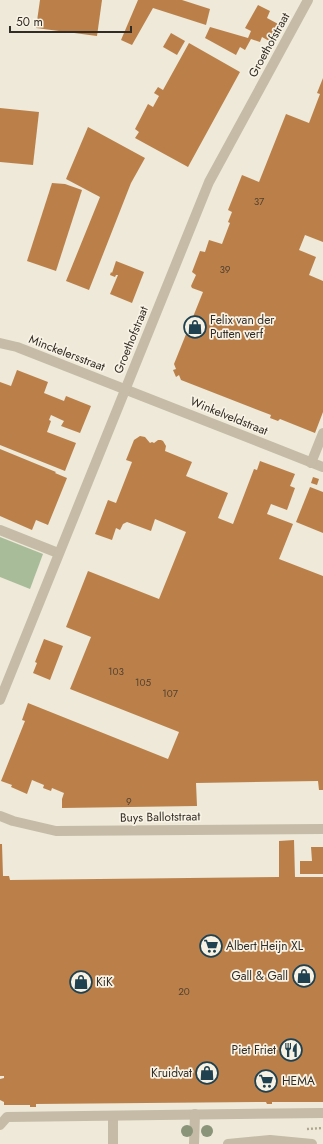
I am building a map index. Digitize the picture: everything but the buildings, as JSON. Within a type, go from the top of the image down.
[{"type":"street","name":"Groethofstraat","points":[[0,700],[58,553],[209,182],[308,0]]},
{"type":"street","name":"Minckelersstraat","points":[[0,343],[16,347],[125,389]]},
{"type":"street","name":"Winkelveldstraat","points":[[125,389],[323,467]]},
{"type":"street","points":[[311,462],[323,433]]},
{"type":"street","points":[[0,530],[58,553]]},
{"type":"street","name":"Buys Ballotstraat","points":[[0,816],[13,821],[56,831],[323,828]]},
{"type":"street","points":[[0,1125],[7,1117],[323,1113]]},
{"type":"street","points":[[194,1144],[195,1114]]},
{"type":"street","points":[[113,1116],[113,1144]]},
{"type":"street","points":[[228,1144],[270,1140],[312,1144]]},
{"type":"path","points":[[307,1129],[323,1128]]},
{"type":"green space","points":[[0,537],[43,554],[30,589],[0,577]]},
{"type":"place","name":"Felix van der Putten verf","points":[[195,327]]},
{"type":"place","name":"Albert Heijn XL","points":[[211,946]]},
{"type":"place","name":"Gall & Gall","points":[[304,976]]},
{"type":"place","name":"KiK","points":[[81,982]]},
{"type":"place","name":"Piet Friet","points":[[291,1050]]},
{"type":"place","name":"Kruidvat","points":[[207,1073]]},
{"type":"place","name":"HEMA","points":[[266,1081]]}]
